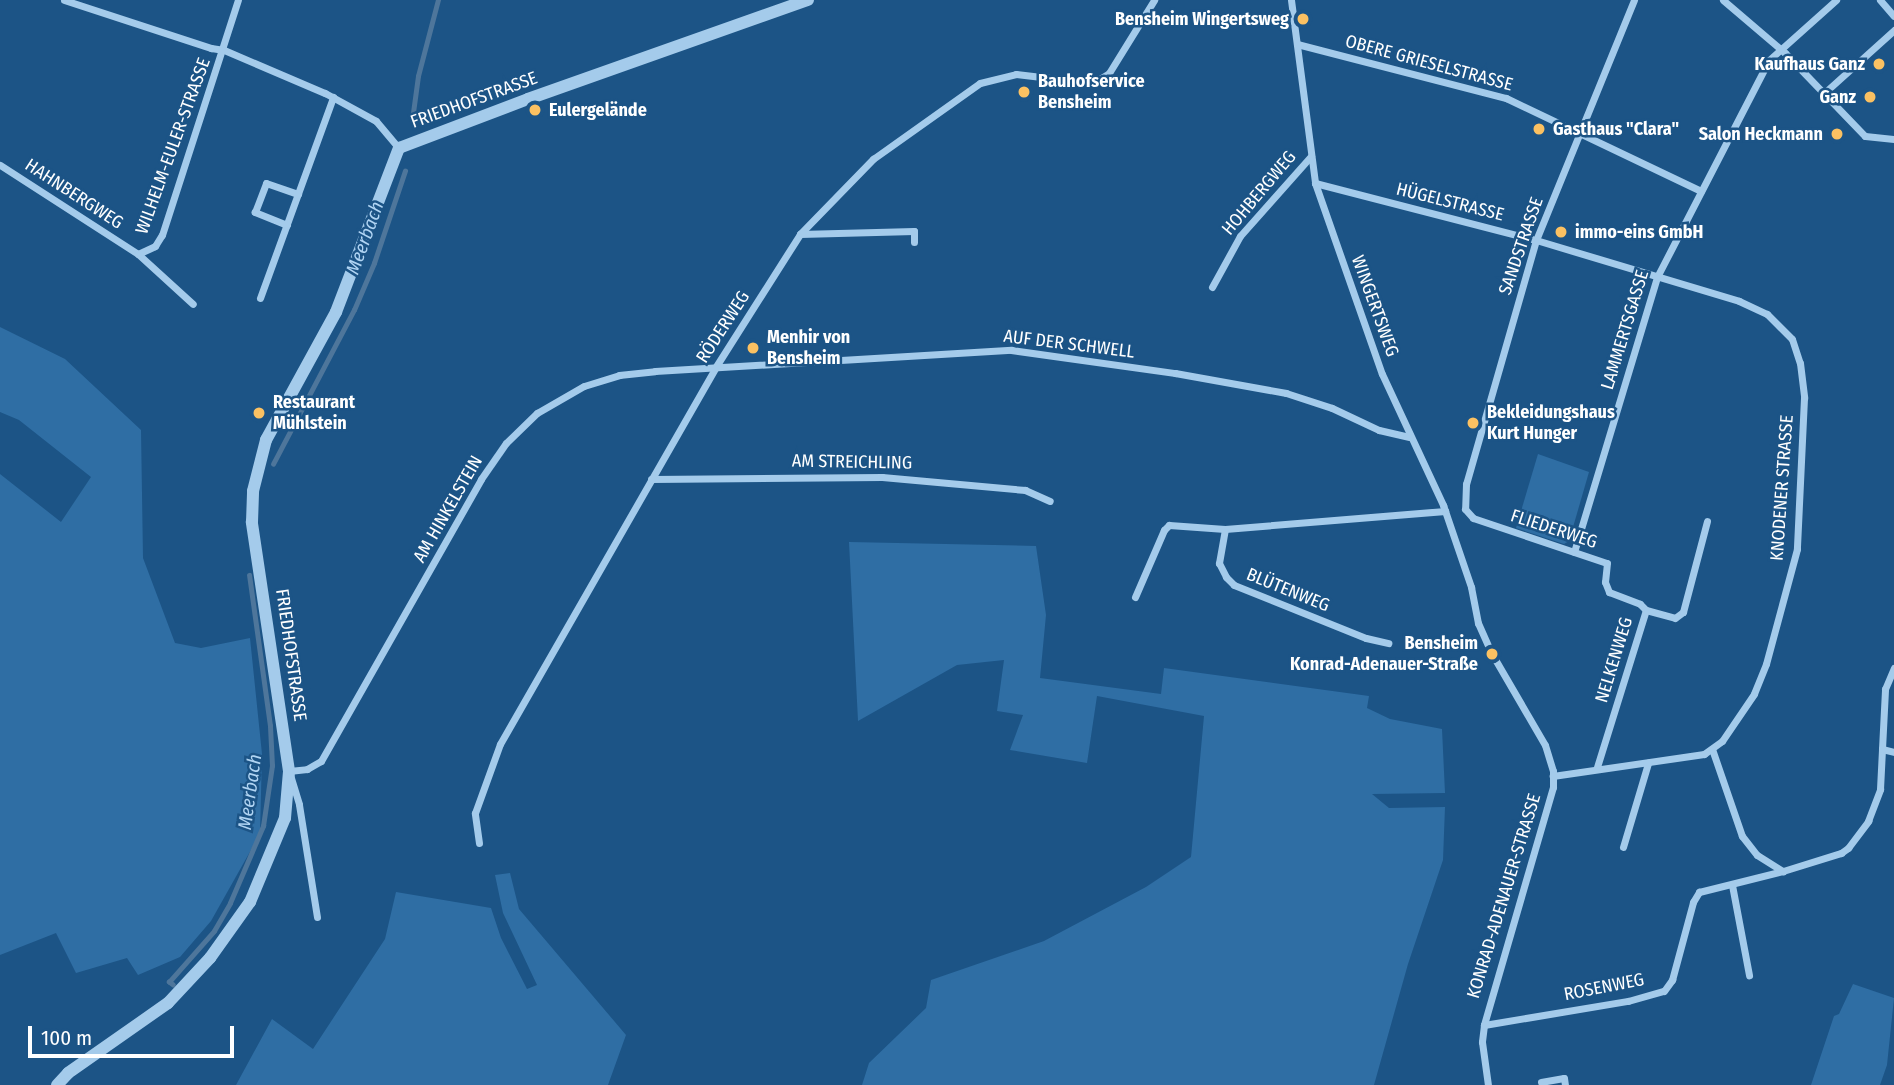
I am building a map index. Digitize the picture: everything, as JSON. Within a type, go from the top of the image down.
[{"type":"street","points":[[64,0],[224,50],[333,97],[376,121],[399,148]]},
{"type":"street","name":"WILHELM-EULER-STRASSE","points":[[138,254],[155,246],[162,235],[238,0]]},
{"type":"street","name":"FRIEDHOFSTRASSE","points":[[317,917],[299,804],[289,771],[252,522],[253,491],[266,440],[336,312],[399,148],[528,99],[808,0]]},
{"type":"street","name":"RÖDERWEG","points":[[479,843],[475,813],[500,744],[715,368],[800,234],[882,152],[980,83],[1016,74],[1084,82],[1098,80],[1110,73],[1154,0]]},
{"type":"street","name":"WINGERTSWEG","points":[[1291,0],[1315,183],[1382,374],[1445,511],[1471,587],[1474,609]]},
{"type":"street","name":"SANDSTRASSE","points":[[1465,509],[1464,496],[1472,461],[1536,240],[1634,0]]},
{"type":"street","points":[[1723,0],[1780,48],[1865,136],[1894,139]]},
{"type":"street","name":"LAMMERTSGASSE","points":[[1574,552],[1657,276],[1769,60],[1836,0]]},
{"type":"street","points":[[1880,0],[1894,16]]},
{"type":"street","points":[[1823,94],[1894,30]]},
{"type":"street","name":"OBERE GRIESELSTRASSE","points":[[1297,44],[1506,98],[1701,191]]},
{"type":"street","points":[[260,298],[333,97]]},
{"type":"street","name":"HOHBERGWEG","points":[[1212,287],[1240,236],[1311,156]]},
{"type":"street","name":"HAHNBERGWEG","points":[[0,165],[138,254],[193,304]]},
{"type":"street","points":[[287,225],[255,212],[266,183],[298,194]]},
{"type":"street","name":"HÜGELSTRASSE","points":[[1315,183],[1536,240],[1657,276]]},
{"type":"street","points":[[800,234],[914,231],[914,242]]},
{"type":"street","name":"KNODENER STRASSE","points":[[1657,276],[1739,301],[1767,314],[1792,339],[1804,382],[1794,564],[1760,681],[1731,730],[1712,749]]},
{"type":"street","name":"AUF DER SCHWELL","points":[[715,368],[1011,350],[1175,373],[1286,393],[1332,408],[1379,430],[1409,437]]},
{"type":"street","name":"AM HINKELSTEIN","points":[[289,771],[307,769],[321,761],[481,479],[521,427],[554,402],[603,379],[655,371],[715,368]]},
{"type":"street","name":"AM STREICHLING","points":[[651,479],[882,477],[1025,490],[1050,501]]},
{"type":"street","name":"FLIEDERWEG","points":[[1465,509],[1473,518],[1607,563],[1605,582],[1609,592],[1640,604],[1646,610]]},
{"type":"street","points":[[1135,597],[1164,530],[1169,525],[1225,529],[1445,511]]},
{"type":"street","name":"NELKENWEG","points":[[1597,767],[1646,610],[1675,618],[1683,612],[1707,521]]},
{"type":"street","name":"BLÜTENWEG","points":[[1225,529],[1219,563],[1226,577],[1234,584],[1366,638],[1388,643]]},
{"type":"street","name":"KONRAD-ADENAUER-STRASSE","points":[[1474,609],[1492,654],[1545,746],[1553,776],[1553,787],[1484,1025],[1482,1042],[1488,1085]]},
{"type":"street","name":"ROSENWEG","points":[[1484,1025],[1628,1001],[1664,991],[1672,980],[1693,902],[1699,892],[1841,853],[1857,839],[1868,821],[1880,789],[1885,689],[1894,668]]},
{"type":"street","points":[[1553,776],[1597,767],[1694,757],[1712,749],[1742,836],[1757,855],[1783,871]]},
{"type":"street","points":[[1882,749],[1894,752]]},
{"type":"street","points":[[1623,847],[1648,763]]},
{"type":"street","points":[[57,1085],[68,1073],[168,1003],[210,958],[250,902],[285,818],[289,771]]},
{"type":"street","points":[[1732,885],[1749,975]]},
{"type":"street","points":[[1541,1082],[1564,1079],[1565,1085]]},
{"type":"shaded area","points":[[0,327],[65,359],[141,430],[143,558],[175,643],[201,648],[250,638],[262,754],[260,834],[211,921],[180,957],[138,975],[127,958],[76,973],[56,933],[0,955],[0,474],[61,522],[91,477],[19,420],[0,412]]},
{"type":"shaded area","points":[[1538,454],[1589,472],[1569,541],[1564,544],[1516,528]]},
{"type":"shaded area","points":[[849,542],[1036,546],[1046,615],[1040,678],[1161,694],[1164,668],[1369,696],[1367,708],[1390,719],[1442,729],[1445,793],[1372,794],[1389,808],[1445,807],[1443,860],[1408,964],[1374,1085],[862,1085],[869,1063],[926,1008],[931,980],[1044,941],[1146,887],[1191,857],[1204,716],[1097,696],[1087,763],[1010,750],[1023,715],[997,711],[1004,660],[957,665],[858,721]]},
{"type":"shaded area","points":[[510,873],[519,909],[626,1035],[608,1085],[236,1085],[272,1019],[313,1049],[385,939],[396,892],[491,908],[501,938],[527,989],[537,985],[503,913],[495,875]]},
{"type":"shaded area","points":[[1853,984],[1894,998],[1887,1065],[1880,1085],[1811,1085],[1834,1016],[1839,1014]]},
{"type":"waterway","name":"Meerbach","points":[[412,120],[418,76],[438,0]]},
{"type":"waterway","name":"Meerbach","points":[[273,464],[354,310],[374,263],[405,171]]},
{"type":"waterway","name":"Meerbach","points":[[173,985],[169,982],[214,931],[230,903],[263,826],[272,766],[270,726],[249,575]]},
{"type":"place","name":"Bensheim Wingertsweg","points":[[1303,19]]},
{"type":"place","name":"Kaufhaus Ganz","points":[[1879,64]]},
{"type":"place","name":"Bauhofservice Bensheim","points":[[1024,92]]},
{"type":"place","name":"Ganz","points":[[1870,97]]},
{"type":"place","name":"Eulergelände","points":[[535,110]]},
{"type":"place","name":"Gasthaus \"Clara\"","points":[[1539,129]]},
{"type":"place","name":"Salon Heckmann","points":[[1837,134]]},
{"type":"place","name":"immo-eins GmbH","points":[[1561,232]]},
{"type":"place","name":"Menhir von Bensheim","points":[[753,348]]},
{"type":"place","name":"Restaurant Mühlstein","points":[[259,413]]},
{"type":"place","name":"Bekleidungshaus Kurt Hunger","points":[[1473,423]]},
{"type":"place","name":"Bensheim Konrad-Adenauer-Straße","points":[[1492,654]]}]
